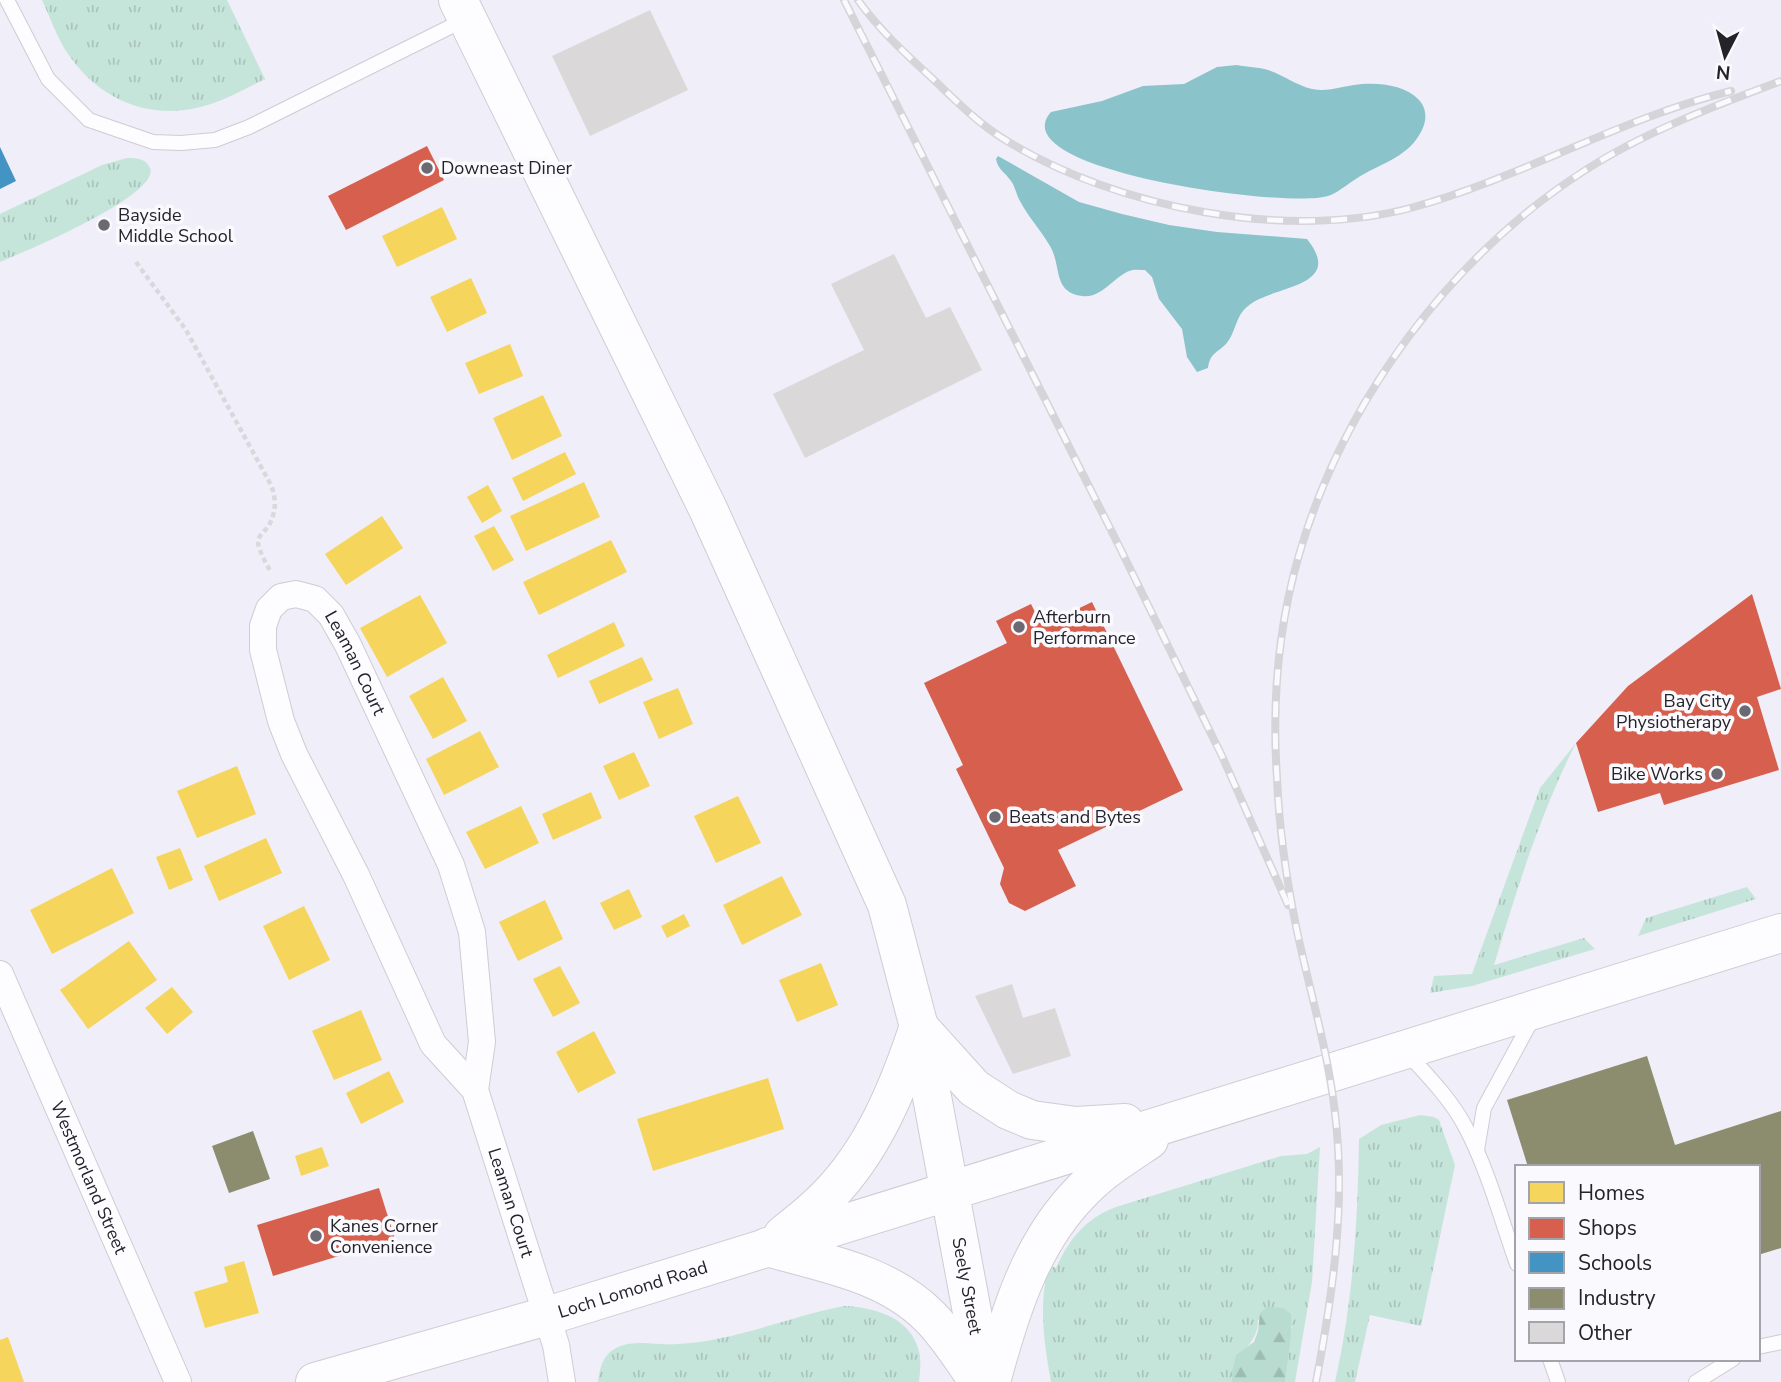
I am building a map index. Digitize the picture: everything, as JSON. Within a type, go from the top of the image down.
[{"type":"main road","name":"Seely Street","points":[[462,9],[708,509],[887,905],[919,1027],[985,1382]]},
{"type":"main road","points":[[767,1247],[829,1196],[850,1170],[886,1111],[901,1080],[919,1027],[974,1088],[1008,1110],[1032,1120],[1076,1126],[1176,1121],[1781,933]]},
{"type":"main road","points":[[991,1382],[1005,1331],[1021,1288],[1036,1255],[1057,1220],[1081,1192],[1116,1163],[1176,1121]]},
{"type":"main road","name":"Loch Lomond Road","points":[[315,1382],[547,1316],[1176,1121]]},
{"type":"main road","points":[[767,1247],[871,1277],[900,1292],[930,1316],[979,1382]]},
{"type":"street","name":"Leaman Court","points":[[475,1090],[482,1042],[472,932],[451,865],[348,645],[331,615],[315,599],[296,594],[281,597],[269,609],[263,626],[263,650],[281,721],[294,754],[356,875],[433,1044],[475,1090],[556,1345],[562,1382]]},
{"type":"street","name":"Westmorland Street","points":[[0,974],[178,1382]]},
{"type":"lane","points":[[7,0],[48,79],[89,120],[153,142],[181,143],[215,140],[249,127],[462,9]]},
{"type":"lane","points":[[1477,1151],[1484,1108],[1538,1010]]},
{"type":"lane","points":[[1405,1051],[1441,1091],[1465,1126],[1477,1151],[1515,1258]]},
{"type":"lane","points":[[1760,1347],[1781,1342]]},
{"type":"lane","points":[[1551,1361],[1558,1382]]},
{"type":"lane","points":[[1696,1382],[1731,1361]]},
{"type":"path","points":[[136,262],[186,330],[271,485],[274,510],[258,543],[281,597]]},
{"type":"green space","points":[[42,0],[227,0],[265,79],[218,102],[190,109],[169,111],[130,104],[96,85],[81,71],[64,48]]},
{"type":"green space","points":[[127,158],[143,160],[150,168],[148,179],[134,193],[87,222],[0,262],[0,214],[102,165]]},
{"type":"green space","points":[[1576,743],[1540,824],[1494,965],[1584,938],[1595,949],[1472,986],[1430,993],[1434,976],[1472,974],[1540,788]]},
{"type":"green space","points":[[1747,887],[1756,899],[1638,936],[1646,918]]},
{"type":"green space","points":[[1420,1115],[1439,1120],[1455,1165],[1421,1326],[1370,1315],[1355,1382],[1335,1382],[1353,1261],[1359,1139],[1381,1125]]},
{"type":"green space","points":[[1320,1147],[1312,1282],[1295,1382],[1285,1382],[1285,1363],[1292,1326],[1258,1320],[1254,1337],[1235,1365],[1232,1382],[1051,1382],[1044,1338],[1043,1309],[1049,1265],[1056,1268],[1073,1239],[1087,1223],[1116,1207],[1281,1156],[1307,1154]]},
{"type":"green space","points":[[844,1306],[878,1312],[907,1328],[919,1352],[919,1382],[598,1382],[606,1357],[618,1347],[640,1343],[699,1342],[741,1334]]},
{"type":"green space","points":[[1267,1307],[1283,1308],[1291,1314],[1291,1339],[1285,1382],[1232,1382],[1236,1355],[1254,1342],[1260,1313]]},
{"type":"water","points":[[1237,65],[1268,70],[1318,90],[1371,84],[1397,87],[1421,102],[1425,115],[1424,125],[1414,143],[1399,155],[1328,196],[1302,199],[1260,197],[1155,181],[1105,167],[1067,151],[1046,133],[1051,112],[1102,101],[1143,86],[1184,84],[1217,67]]},
{"type":"water","points":[[998,156],[1079,202],[1122,214],[1217,232],[1307,239],[1317,255],[1318,267],[1312,276],[1302,283],[1259,299],[1248,306],[1240,315],[1229,340],[1212,356],[1208,368],[1197,372],[1187,357],[1182,329],[1159,299],[1152,277],[1145,270],[1129,271],[1101,291],[1089,296],[1073,294],[1066,289],[1059,277],[1050,246],[1023,207],[1012,183],[998,166]]},
{"type":"building: Homes","points":[[442,207],[457,239],[397,267],[382,236]]},
{"type":"building: Homes","points":[[471,278],[487,313],[447,332],[430,297]]},
{"type":"building: Homes","points":[[510,344],[523,376],[479,394],[465,363]]},
{"type":"building: Homes","points":[[543,395],[562,436],[512,460],[493,418]]},
{"type":"building: Homes","points":[[565,452],[576,474],[523,501],[512,478]]},
{"type":"building: Homes","points":[[584,482],[600,517],[526,551],[510,516]]},
{"type":"building: Homes","points":[[488,485],[502,511],[482,523],[467,497]]},
{"type":"building: Homes","points":[[382,516],[403,548],[346,585],[325,554]]},
{"type":"building: Homes","points":[[494,526],[514,560],[493,571],[474,536]]},
{"type":"building: Homes","points":[[611,540],[627,572],[539,615],[523,582]]},
{"type":"building: Homes","points":[[420,595],[447,643],[387,677],[360,628]]},
{"type":"building: Homes","points":[[614,622],[625,646],[558,678],[547,655]]},
{"type":"building: Homes","points":[[642,657],[653,680],[599,704],[589,681]]},
{"type":"building: Homes","points":[[443,677],[467,721],[433,739],[409,696]]},
{"type":"building: Homes","points":[[678,688],[693,724],[659,739],[643,702]]},
{"type":"building: Homes","points":[[480,731],[499,767],[444,795],[426,759]]},
{"type":"building: Homes","points":[[634,752],[650,786],[619,800],[603,766]]},
{"type":"building: Homes","points":[[237,766],[256,814],[197,838],[177,791]]},
{"type":"building: Homes","points":[[591,792],[602,818],[553,840],[542,814]]},
{"type":"building: Homes","points":[[738,796],[761,843],[716,863],[694,816]]},
{"type":"building: Homes","points":[[521,806],[539,843],[485,869],[466,832]]},
{"type":"building: Homes","points":[[266,838],[282,873],[219,901],[204,866]]},
{"type":"building: Homes","points":[[180,848],[193,880],[169,890],[156,857]]},
{"type":"building: Homes","points":[[112,868],[134,913],[52,954],[30,910]]},
{"type":"building: Homes","points":[[782,876],[802,915],[742,945],[723,905]]},
{"type":"building: Homes","points":[[629,889],[642,917],[614,930],[600,903]]},
{"type":"building: Homes","points":[[545,900],[563,939],[518,961],[499,922]]},
{"type":"building: Homes","points":[[304,906],[330,960],[289,980],[263,926]]},
{"type":"building: Homes","points":[[684,914],[690,926],[667,938],[661,926]]},
{"type":"building: Homes","points":[[129,941],[157,980],[88,1029],[60,990]]},
{"type":"building: Homes","points":[[821,963],[838,1005],[797,1022],[779,980]]},
{"type":"building: Homes","points":[[560,966],[580,1003],[553,1017],[533,979]]},
{"type":"building: Homes","points":[[172,987],[193,1012],[167,1034],[145,1008]]},
{"type":"building: Homes","points":[[361,1010],[382,1060],[334,1080],[312,1031]]},
{"type":"building: Homes","points":[[594,1031],[616,1073],[578,1093],[556,1052]]},
{"type":"building: Homes","points":[[389,1071],[404,1102],[361,1124],[346,1093]]},
{"type":"building: Homes","points":[[768,1078],[784,1129],[653,1171],[637,1119]]},
{"type":"building: Homes","points":[[322,1147],[329,1166],[301,1176],[295,1156]]},
{"type":"building: Homes","points":[[244,1261],[259,1313],[205,1328],[194,1292],[228,1282],[224,1267]]},
{"type":"building: Homes","points":[[8,1337],[24,1382],[0,1382],[0,1340]]},
{"type":"building: Shops","points":[[427,146],[444,180],[346,230],[328,196]]},
{"type":"building: Shops","points":[[1752,594],[1781,689],[1757,697],[1779,770],[1664,805],[1660,793],[1598,812],[1576,743],[1628,686]]},
{"type":"building: Shops","points":[[1092,602],[1183,790],[1058,850],[1076,886],[1025,911],[1009,903],[1000,884],[1004,868],[956,769],[963,765],[924,683],[1007,643],[996,621],[1031,604],[1042,626]]},
{"type":"building: Shops","points":[[379,1188],[395,1239],[273,1276],[257,1225]]},
{"type":"building: Schools","points":[[0,147],[16,181],[0,189]]},
{"type":"building: Industry","points":[[1647,1056],[1675,1145],[1781,1111],[1781,1248],[1760,1254],[1760,1165],[1527,1165],[1507,1100]]},
{"type":"building: Industry","points":[[253,1131],[270,1179],[229,1193],[212,1146]]},
{"type":"building: Other","points":[[650,10],[688,90],[590,136],[552,56]]},
{"type":"building: Other","points":[[894,254],[926,318],[950,307],[982,370],[805,458],[773,394],[864,350],[831,284]]},
{"type":"building: Other","points":[[1012,984],[1023,1018],[1055,1008],[1071,1056],[1013,1074],[975,996]]},
{"type":"railway","points":[[844,0],[1119,546],[1222,756],[1288,905]]},
{"type":"railway","points":[[858,0],[884,32],[914,61],[969,113],[1007,141],[1051,165],[1099,185],[1151,201],[1259,219],[1313,221],[1365,217],[1414,207],[1494,180],[1650,116],[1731,91]]},
{"type":"railway","points":[[1316,1382],[1336,1248],[1338,1147],[1328,1067],[1287,874],[1278,797],[1275,722],[1278,666],[1286,610],[1299,555],[1318,498],[1343,443],[1373,389],[1408,338],[1447,290],[1489,246],[1535,206],[1607,157],[1680,121],[1781,81]]},
{"type":"place","name":"Downeast Diner","points":[[427,168]]},
{"type":"place","name":"Bayside Middle School","points":[[104,225]]},
{"type":"place","name":"Afterburn Performance","points":[[1019,627]]},
{"type":"place","name":"Bay City Physiotherapy","points":[[1745,711]]},
{"type":"place","name":"Bike Works","points":[[1717,774]]},
{"type":"place","name":"Beats and Bytes","points":[[995,817]]},
{"type":"place","name":"Kanes Corner Convenience","points":[[316,1236]]}]
